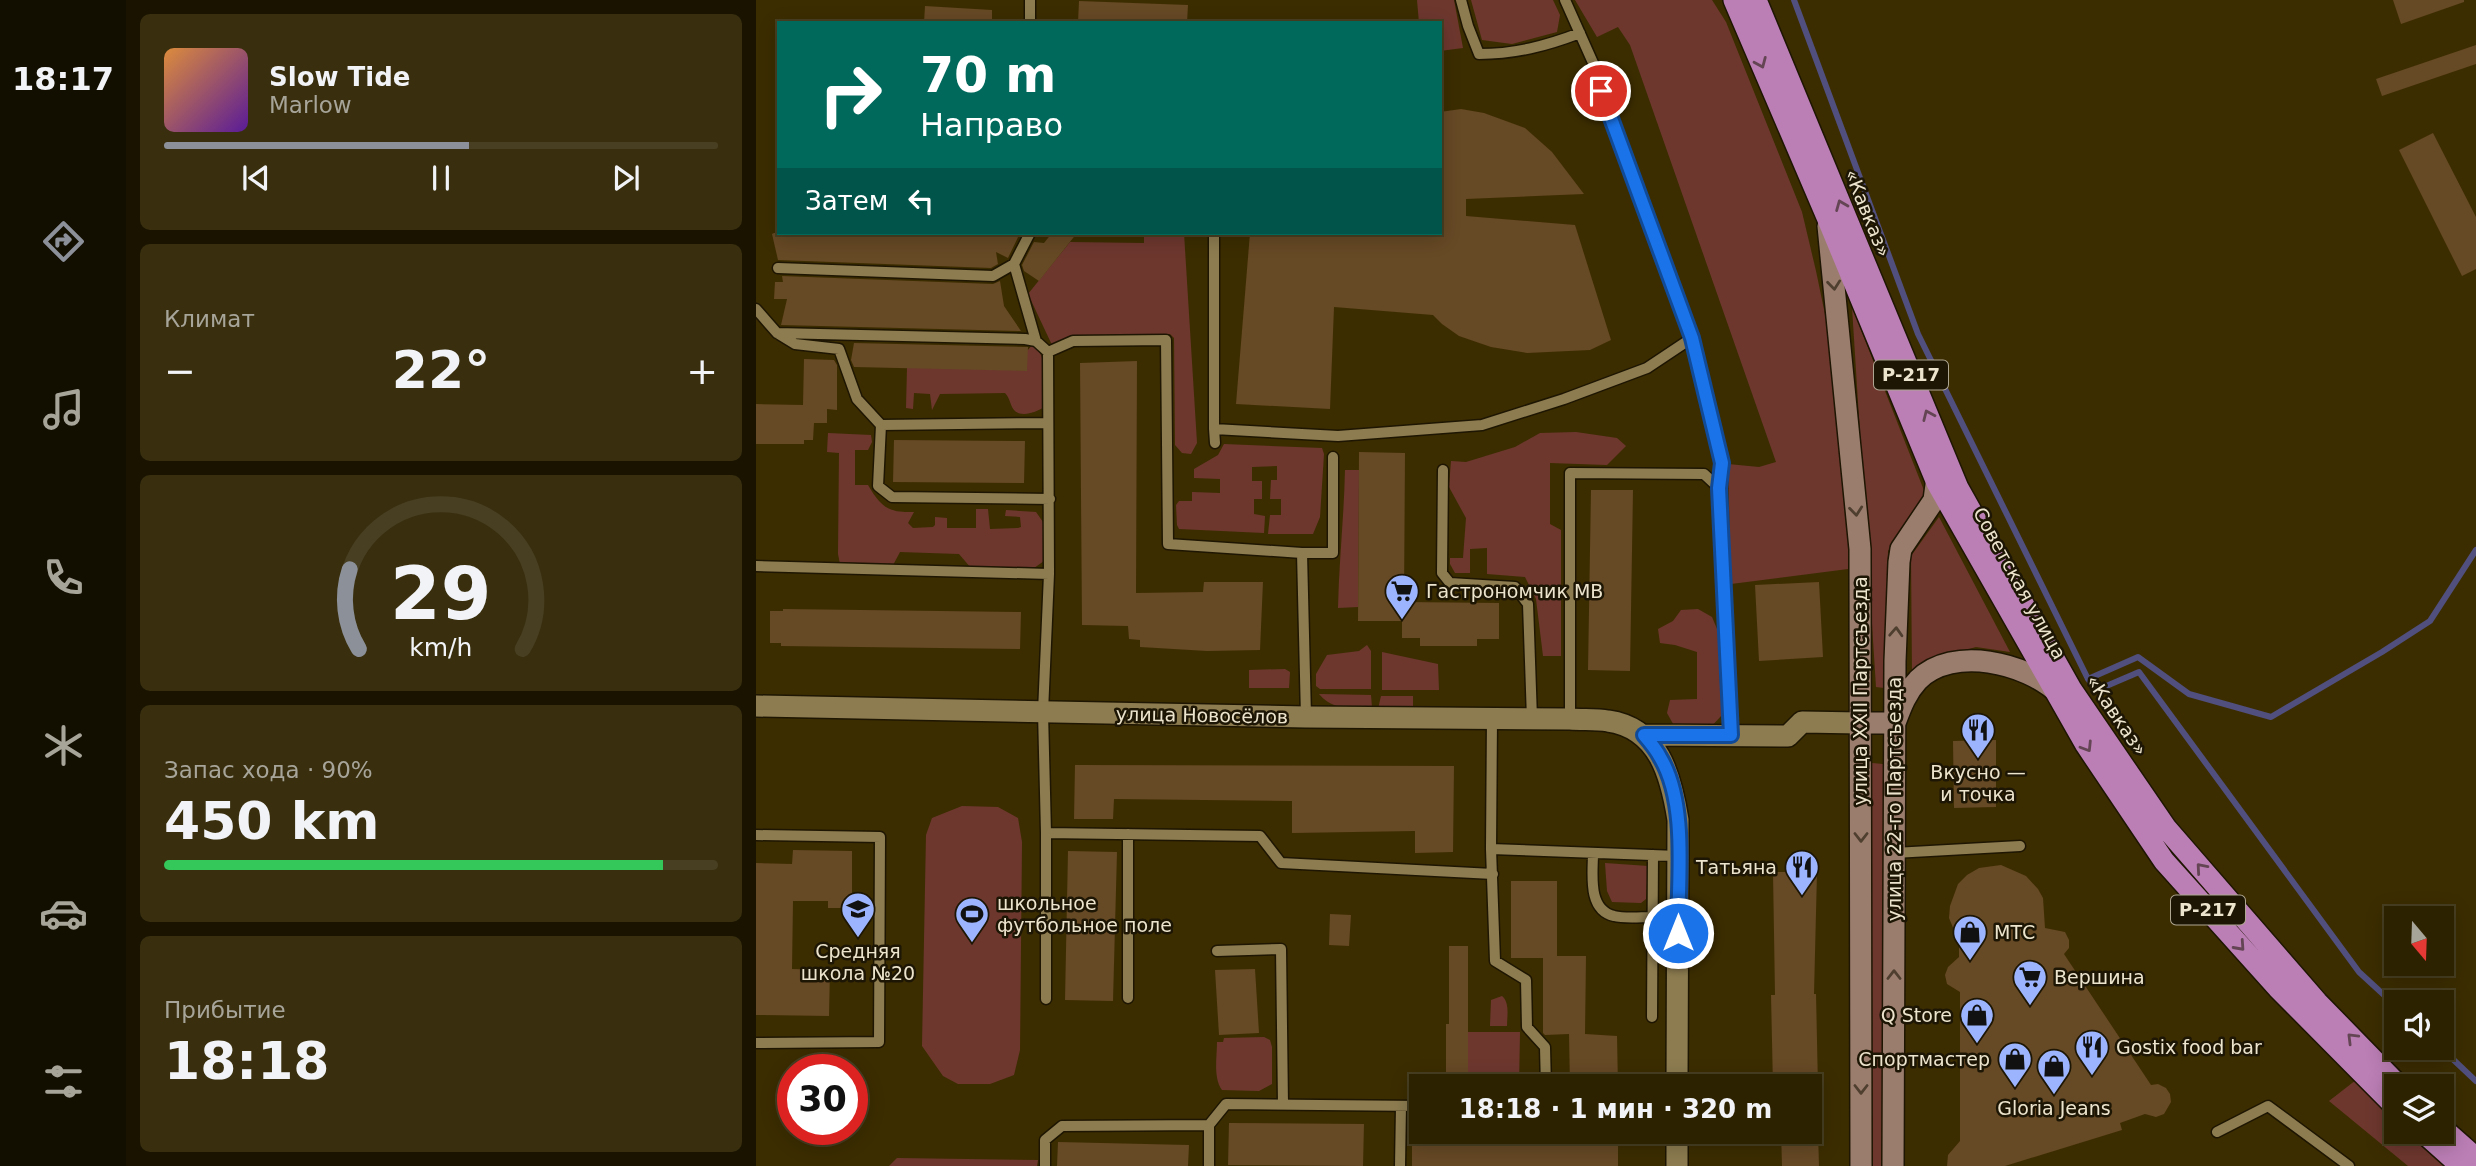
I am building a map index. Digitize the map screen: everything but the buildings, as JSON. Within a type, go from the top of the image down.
[{"type":"highway","name":"Советская улица","points":[[1734,0],[1937,483],[2086,746],[2164,861],[2278,988],[2384,1095]]},
{"type":"highway","name":"«Кавказ»","points":[[1756,0],[1958,488],[2071,689],[2166,828],[2317,1002],[2387,1074]]},
{"type":"highway","points":[[2454,1139],[2476,1158]]},
{"type":"highway","points":[[2436,1144],[2461,1166]]},
{"type":"main road","name":"улица XXII Партсъезда","points":[[1827,217],[1860,549],[1861,1166]]},
{"type":"main road","name":"улица 22-го Партсъезда","points":[[1893,1166],[1895,661],[1901,549],[1934,500],[1941,444]]},
{"type":"main road","points":[[1860,723],[1895,723],[1906,696],[1920,678],[1953,662],[1989,662],[2019,670],[2053,688],[2101,733]]},
{"type":"street","name":"улица Новосёлов","points":[[756,706],[1306,717],[1570,719],[1609,721],[1644,735]]},
{"type":"street","points":[[1644,735],[1788,736],[1802,722],[1860,723]]},
{"type":"street","points":[[1644,735],[1661,758],[1670,781],[1678,820],[1677,1074]]},
{"type":"street","points":[[1677,1144],[1677,1166]]},
{"type":"lane","points":[[1030,0],[1030,21]]},
{"type":"lane","points":[[1461,0],[1479,54],[1503,54],[1547,45],[1580,33]]},
{"type":"lane","points":[[1565,0],[1594,65],[1604,105],[1692,338],[1722,463],[1719,488],[1731,735]]},
{"type":"lane","points":[[778,268],[993,276],[1014,264],[1029,235]]},
{"type":"lane","points":[[1214,235],[1215,443]]},
{"type":"lane","points":[[1014,264],[1036,341],[1048,352],[1050,499],[1044,712],[1046,999]]},
{"type":"lane","points":[[756,309],[777,333],[795,344],[839,349],[857,399],[881,425],[878,486],[892,497],[1050,499]]},
{"type":"lane","points":[[777,333],[1036,341]]},
{"type":"lane","points":[[1214,429],[1338,436],[1482,425],[1564,399],[1647,368],[1692,338]]},
{"type":"lane","points":[[1048,352],[1073,341],[1166,340],[1168,544],[1333,553],[1333,457]]},
{"type":"lane","points":[[881,425],[1047,423]]},
{"type":"lane","points":[[1443,470],[1442,573],[1450,583],[1514,587],[1528,604],[1532,719]]},
{"type":"lane","points":[[1570,719],[1570,473],[1704,474],[1719,488]]},
{"type":"lane","points":[[1302,553],[1306,717]]},
{"type":"lane","points":[[756,566],[1049,574]]},
{"type":"lane","points":[[1492,718],[1491,849],[1495,961],[1526,980],[1527,1027],[1545,1047],[1545,1074]]},
{"type":"lane","points":[[1045,833],[1260,836],[1281,863],[1493,874]]},
{"type":"lane","points":[[1128,834],[1128,998]]},
{"type":"lane","points":[[756,835],[880,837],[879,1042],[756,1043]]},
{"type":"lane","points":[[1894,853],[2020,846]]},
{"type":"lane","points":[[1491,849],[1678,856]]},
{"type":"lane","points":[[1593,853],[1594,895],[1599,907],[1612,916],[1653,917]]},
{"type":"lane","points":[[1652,1017],[1653,855]]},
{"type":"lane","points":[[1217,951],[1281,950],[1283,1104]]},
{"type":"lane","points":[[1209,1166],[1209,1125],[1226,1104],[1409,1106]]},
{"type":"lane","points":[[1400,1166],[1401,1106]]},
{"type":"lane","points":[[2217,1132],[2268,1106],[2349,1166]]},
{"type":"lane","points":[[1045,1166],[1045,1140],[1062,1126],[1209,1125]]},
{"type":"shaded area","points":[[1417,0],[1454,0],[1463,48],[1442,51],[1442,21],[1419,21]]},
{"type":"shaded area","points":[[1471,0],[1553,0],[1560,15],[1557,32],[1512,44],[1482,40]]},
{"type":"shaded area","points":[[1575,0],[1712,0],[1726,22],[1802,212],[1816,271],[1833,353],[1848,532],[1848,569],[1731,584],[1728,464],[1759,467],[1776,462],[1630,45],[1618,27],[1597,37]]},
{"type":"shaded area","points":[[1144,235],[1184,235],[1197,443],[1191,454],[1182,453],[1175,445],[1174,338],[1170,334],[1081,336],[1052,345],[1028,294],[1070,242],[1144,243]]},
{"type":"shaded area","points":[[1852,307],[1925,493],[1888,551],[1884,688],[1876,687]]},
{"type":"shaded area","points":[[1032,345],[1038,350],[1044,364],[1044,407],[1041,409],[1021,414],[1013,408],[1005,393],[940,394],[932,410],[930,394],[914,393],[913,409],[906,408],[907,368],[1028,350]]},
{"type":"shaded area","points":[[1576,432],[1617,438],[1626,446],[1607,465],[1550,463],[1550,524],[1561,530],[1561,656],[1543,656],[1536,599],[1525,577],[1487,574],[1487,548],[1470,549],[1470,573],[1455,573],[1450,564],[1450,558],[1463,558],[1466,518],[1449,487],[1451,461],[1466,462],[1515,447],[1540,433]]},
{"type":"shaded area","points":[[828,433],[871,435],[872,442],[868,450],[855,450],[855,485],[868,485],[877,499],[891,510],[914,512],[908,523],[913,528],[933,527],[935,517],[947,518],[947,528],[976,528],[976,509],[988,509],[990,529],[1018,528],[1021,527],[1020,517],[1005,516],[1006,510],[1036,512],[1043,522],[1044,561],[1034,568],[971,568],[959,554],[900,552],[892,567],[840,564],[839,453],[827,452]]},
{"type":"shaded area","points":[[1224,444],[1322,448],[1324,454],[1320,517],[1313,534],[1268,534],[1270,515],[1281,515],[1281,499],[1270,499],[1271,480],[1277,480],[1277,466],[1252,467],[1252,481],[1262,481],[1262,499],[1254,499],[1254,514],[1265,516],[1264,533],[1179,529],[1176,505],[1179,501],[1192,501],[1192,492],[1220,493],[1220,479],[1194,478],[1194,469],[1218,455]]},
{"type":"shaded area","points":[[1345,470],[1359,470],[1358,607],[1338,608],[1344,505]]},
{"type":"shaded area","points":[[1939,517],[2010,652],[1976,647],[1940,657],[1912,675],[1911,556]]},
{"type":"shaded area","points":[[1698,609],[1712,617],[1720,636],[1722,715],[1709,729],[1676,729],[1667,713],[1670,700],[1697,699],[1697,652],[1660,643],[1658,629],[1673,621],[1681,610]]},
{"type":"shaded area","points":[[1367,645],[1371,651],[1371,689],[1320,689],[1316,686],[1316,674],[1327,655],[1359,651]]},
{"type":"shaded area","points":[[1382,652],[1438,664],[1439,690],[1382,690]]},
{"type":"shaded area","points":[[1285,669],[1290,672],[1289,688],[1249,688],[1249,670]]},
{"type":"shaded area","points":[[1319,694],[1371,695],[1372,708],[1337,706]]},
{"type":"shaded area","points":[[1381,696],[1413,696],[1413,709],[1378,709]]},
{"type":"shaded area","points":[[1872,763],[1883,764],[1887,1166],[1871,1166]]},
{"type":"shaded area","name":"школьное футбольное поле","points":[[962,806],[998,807],[1018,818],[1022,842],[1020,1050],[1014,1075],[990,1084],[958,1084],[943,1076],[922,1046],[926,835],[932,818]]},
{"type":"shaded area","points":[[1605,863],[1648,866],[1646,899],[1641,903],[1612,902],[1607,891]]},
{"type":"shaded area","points":[[1502,996],[1507,1006],[1507,1026],[1490,1026],[1491,1000]]},
{"type":"shaded area","points":[[1468,1032],[1520,1032],[1519,1074],[1468,1074]]},
{"type":"shaded area","points":[[1264,1037],[1270,1040],[1272,1047],[1272,1084],[1259,1091],[1222,1090],[1216,1073],[1217,1042],[1223,1042],[1224,1038]]},
{"type":"shaded area","points":[[2356,1080],[2384,1107],[2384,1144],[2422,1144],[2445,1166],[2408,1166],[2329,1101]]},
{"type":"shaded area","points":[[897,1158],[1038,1160],[1037,1166],[889,1166]]},
{"type":"waterway","points":[[1794,0],[1918,334],[2088,679],[2097,690],[2139,672],[2359,972],[2384,995]]},
{"type":"waterway","points":[[2088,679],[2138,657],[2189,694],[2271,717],[2430,621],[2476,550]]},
{"type":"waterway","points":[[2454,1060],[2476,1081]]},
{"type":"place","name":"Гастрономчик МВ","points":[[1402,621]]},
{"type":"place","name":"Вкусно — и точка","points":[[1978,760]]},
{"type":"place","name":"Татьяна","points":[[1802,897]]},
{"type":"place","name":"Средняя школа №20","points":[[858,939]]},
{"type":"place","name":"школьное футбольное поле","points":[[972,944]]},
{"type":"place","name":"МТС","points":[[1970,962]]},
{"type":"place","name":"Вершина","points":[[2030,1007]]},
{"type":"place","name":"Q Store","points":[[1977,1045]]},
{"type":"place","name":"Gostix food bar","points":[[2092,1077]]},
{"type":"place","name":"Спортмастер","points":[[2015,1089]]},
{"type":"place","name":"Gloria Jeans","points":[[2054,1096]]},
{"type":"route","points":[[1601,91],[1692,338],[1722,463],[1719,488],[1731,735],[1644,735],[1661,758],[1676,807],[1678,933]]}]
